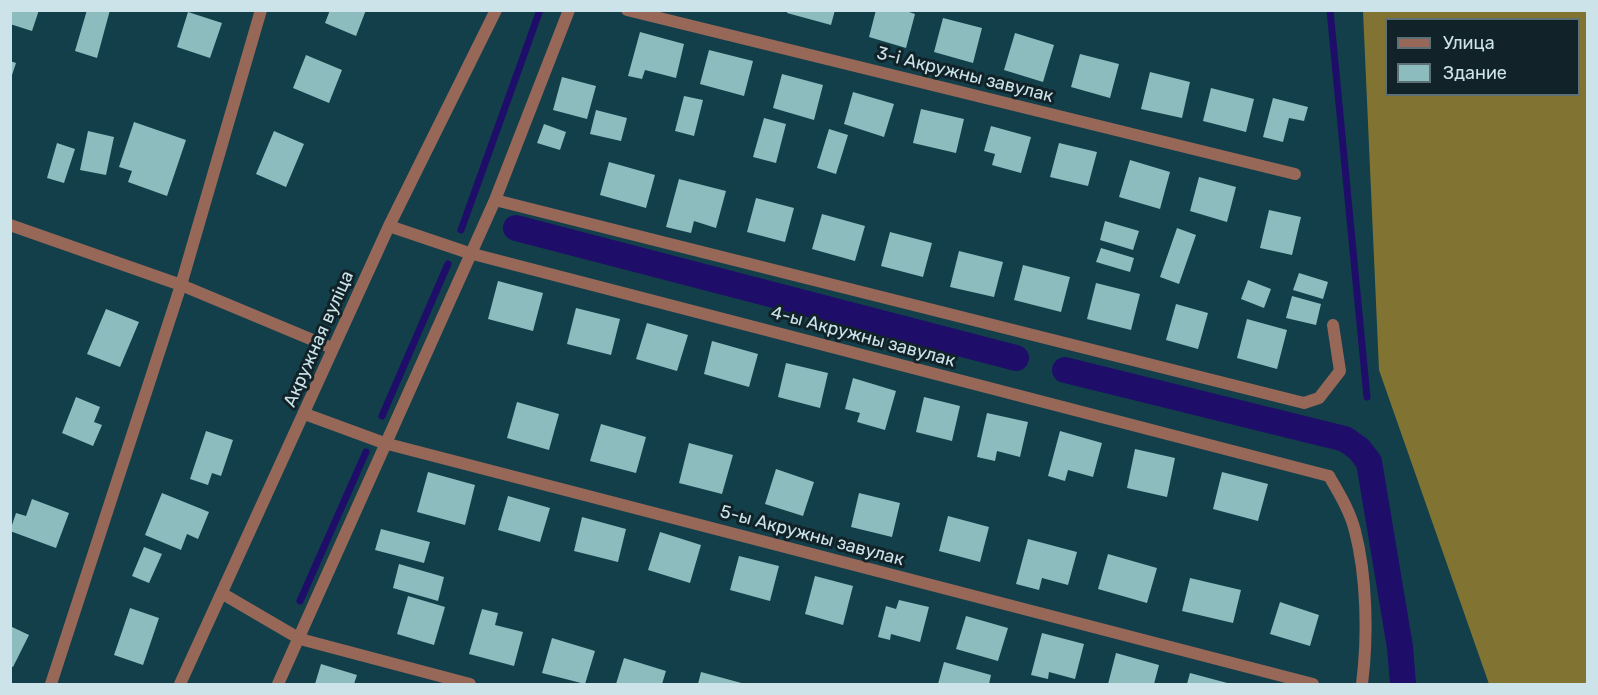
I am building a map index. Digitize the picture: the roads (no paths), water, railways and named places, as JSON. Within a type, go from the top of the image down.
[{"type":"street","points":[[51,684],[181,285],[261,10]]},
{"type":"street","name":"Акружная вуліца","points":[[180,684],[389,226],[496,10]]},
{"type":"street","points":[[278,684],[300,639],[384,443],[495,200],[569,10]]},
{"type":"street","name":"3-і Акружны завулак","points":[[627,10],[1295,174]]},
{"type":"street","points":[[495,200],[1304,403],[1319,398],[1340,371],[1333,325]]},
{"type":"street","points":[[10,225],[181,285],[332,348]]},
{"type":"street","name":"4-ы Акружны завулак","points":[[389,226],[469,254],[1329,476],[1345,503],[1355,531],[1365,604],[1365,663],[1362,684]]},
{"type":"street","name":"5-ы Акружны завулак","points":[[305,414],[384,443],[1312,684]]},
{"type":"street","points":[[222,594],[300,639],[470,684]]},
{"type":"waterway","points":[[461,230],[540,10]]},
{"type":"waterway","points":[[1330,10],[1367,397]]},
{"type":"waterway","points":[[516,228],[1016,358]]},
{"type":"waterway","points":[[382,416],[448,264]]},
{"type":"waterway","points":[[1065,370],[1345,439],[1359,449],[1369,462],[1400,647],[1403,684]]},
{"type":"waterway","points":[[300,601],[366,452]]}]
